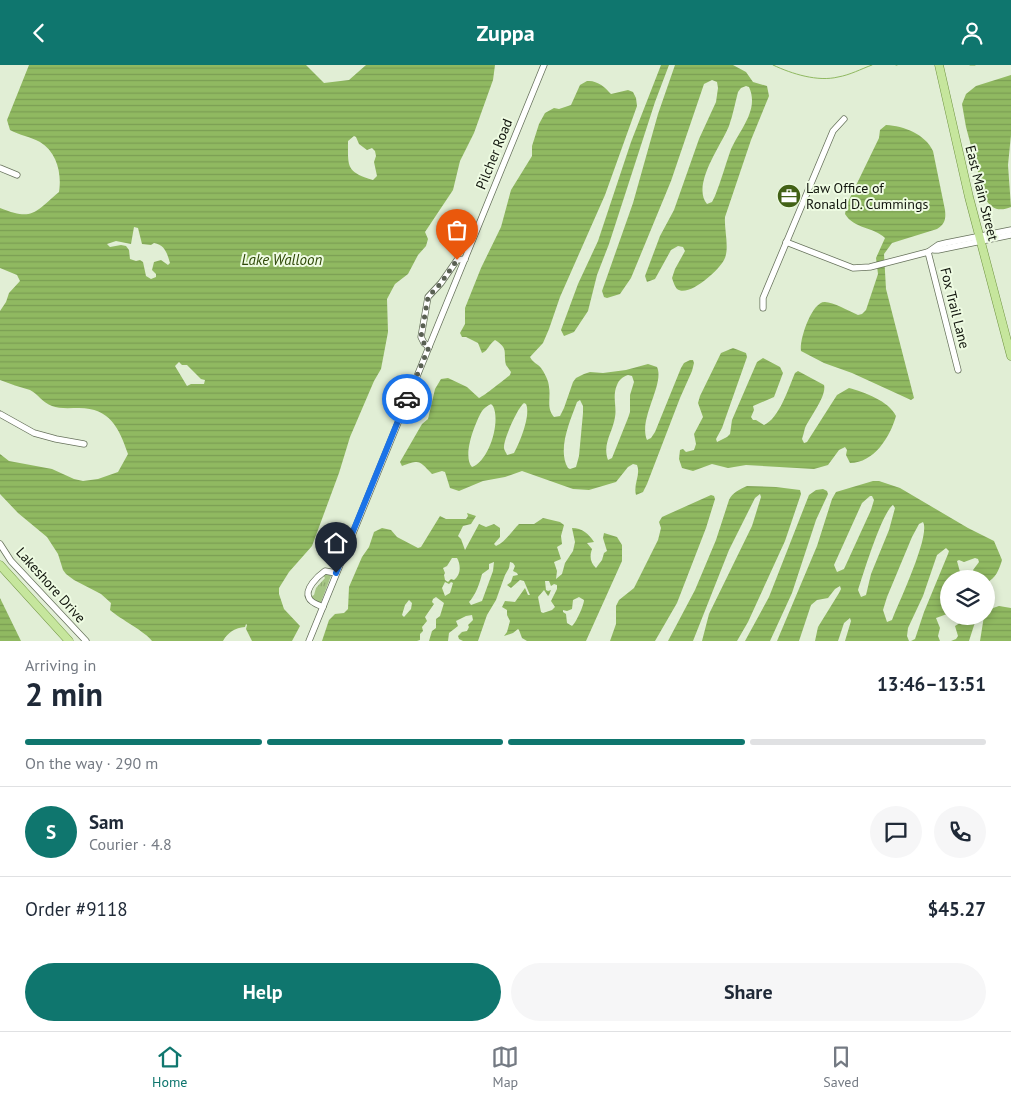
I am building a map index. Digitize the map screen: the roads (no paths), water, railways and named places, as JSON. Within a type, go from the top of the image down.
[{"type":"main road","name":"East Main Street","points":[[939,66],[1011,356]]},
{"type":"main road","points":[[0,565],[69,641]]},
{"type":"street","name":"Pilcher Road","points":[[309,641],[544,65]]},
{"type":"street","points":[[763,308],[763,298],[833,131],[844,119]]},
{"type":"street","points":[[0,168],[17,175]]},
{"type":"street","points":[[786,241],[848,267],[859,268],[938,250],[1011,230]]},
{"type":"street","points":[[981,239],[1011,235]]},
{"type":"street","name":"Fox Trail Lane","points":[[931,251],[958,370]]},
{"type":"street","points":[[429,347],[421,337],[428,297],[441,283],[457,260],[465,259]]},
{"type":"street","points":[[0,414],[34,433],[56,439],[84,443]]},
{"type":"street","name":"Lakeshore Drive","points":[[0,544],[11,561],[86,641]]},
{"type":"street","points":[[323,607],[310,600],[308,596],[309,589],[325,571],[336,573]]},
{"type":"water","name":"Lake Walloon","points":[[29,65],[306,65],[324,83],[349,80],[366,65],[495,65],[493,80],[474,133],[460,161],[453,190],[425,232],[428,239],[426,246],[418,255],[408,274],[395,284],[387,299],[388,332],[381,369],[350,437],[312,546],[289,572],[279,588],[284,609],[300,626],[292,641],[252,641],[246,629],[246,624],[245,627],[235,629],[223,641],[152,641],[110,610],[111,603],[101,594],[66,574],[58,554],[47,537],[18,513],[0,494],[0,454],[9,461],[52,469],[83,481],[98,479],[118,472],[128,454],[117,428],[106,416],[90,409],[61,408],[49,405],[30,390],[0,380],[0,311],[9,293],[20,281],[17,275],[0,268],[0,208],[20,214],[32,213],[59,192],[60,185],[59,171],[51,151],[40,142],[10,130],[7,120]],"holes":[[[354,136],[359,144],[367,150],[372,148],[375,151],[374,162],[377,176],[373,180],[358,174],[350,167],[348,141]],[[134,227],[138,228],[142,244],[151,245],[154,243],[161,246],[167,253],[170,263],[168,265],[161,260],[154,262],[152,270],[156,277],[151,279],[146,276],[143,262],[130,259],[129,250],[126,246],[110,247],[107,244],[116,241],[131,244]],[[179,362],[182,365],[187,365],[201,379],[205,380],[204,384],[191,384],[187,386],[175,366]]]},
{"type":"water","points":[[661,65],[669,65],[597,275],[588,311],[574,332],[564,336],[561,330],[578,284],[598,241],[631,142]]},
{"type":"water","points":[[675,65],[733,65],[746,72],[753,82],[767,86],[769,96],[751,140],[725,217],[727,250],[721,264],[703,282],[689,290],[682,291],[677,289],[672,278],[685,251],[683,247],[678,246],[671,250],[655,279],[647,282],[645,276],[660,236],[674,210],[699,139],[716,102],[717,82],[712,80],[704,84],[671,181],[631,278],[620,294],[607,298],[604,297],[602,291],[633,203],[658,114]],"holes":[[[749,87],[752,96],[750,113],[730,152],[715,196],[712,202],[707,204],[703,196],[705,176],[729,126],[738,92],[741,88]]]},
{"type":"water","points":[[1011,75],[1011,135],[1008,165],[1011,207],[996,209],[985,198],[966,127],[962,104],[966,94],[976,86]]},
{"type":"water","points":[[587,81],[594,82],[611,94],[628,90],[633,92],[637,106],[605,195],[560,297],[549,329],[543,343],[530,357],[541,368],[547,379],[550,410],[554,417],[560,416],[573,382],[584,374],[626,370],[648,364],[657,367],[658,383],[646,422],[645,432],[647,440],[655,432],[684,363],[693,360],[692,371],[643,492],[636,495],[635,487],[638,469],[637,465],[633,464],[628,467],[616,482],[589,490],[573,489],[522,471],[505,477],[483,481],[459,491],[450,488],[445,472],[432,474],[419,463],[413,462],[402,466],[400,462],[422,424],[428,419],[435,389],[441,379],[448,378],[467,387],[479,398],[510,375],[511,372],[506,365],[504,348],[499,343],[495,340],[482,353],[478,343],[462,337],[460,333],[465,324],[465,308],[481,268],[501,227],[511,190],[532,156],[532,146],[539,124],[545,113],[554,108],[559,109],[571,105],[580,85]],"holes":[[[628,375],[632,376],[634,382],[630,395],[630,412],[612,458],[608,460],[606,449],[615,417],[616,389],[622,378]],[[580,400],[583,406],[579,456],[576,467],[570,469],[565,461],[564,444],[568,426],[577,402]],[[524,403],[527,409],[524,429],[514,453],[507,455],[504,444],[508,431]],[[491,404],[493,406],[495,413],[494,431],[484,457],[472,467],[469,462],[469,448],[476,423],[485,408]]]},
{"type":"water","points":[[886,125],[907,129],[925,140],[929,145],[933,151],[945,210],[944,221],[940,227],[892,243],[884,254],[886,289],[914,398],[911,400],[852,373],[824,363],[801,351],[807,322],[820,303],[832,303],[858,315],[866,310],[878,274],[876,258],[885,238],[854,223],[845,214],[847,204],[879,138],[880,130]]},
{"type":"water","points":[[733,348],[746,353],[747,357],[722,428],[716,439],[717,442],[730,434],[732,420],[757,362],[763,358],[780,367],[783,373],[774,397],[753,406],[754,410],[751,417],[753,420],[764,425],[769,422],[779,410],[795,373],[798,371],[824,385],[821,401],[805,428],[802,439],[804,443],[807,442],[837,395],[849,388],[876,398],[893,411],[896,416],[890,432],[874,454],[859,462],[850,463],[845,447],[839,450],[828,465],[814,469],[746,465],[728,468],[712,464],[693,471],[682,468],[679,459],[680,450],[683,449],[686,452],[694,450],[696,444],[694,434],[703,417],[698,403],[700,396],[721,353]]},
{"type":"water","points":[[873,481],[879,481],[900,488],[994,541],[1002,560],[1000,567],[995,575],[995,570],[973,570],[979,562],[975,558],[964,562],[957,561],[959,570],[941,570],[949,551],[946,548],[937,555],[923,596],[908,628],[907,636],[909,641],[845,641],[851,621],[850,618],[844,623],[838,641],[815,641],[818,627],[839,593],[840,586],[828,598],[817,600],[811,605],[799,641],[777,641],[817,546],[836,492]],"holes":[[[872,496],[874,500],[871,510],[844,569],[837,572],[834,565],[862,503]],[[893,505],[895,508],[889,530],[871,574],[866,595],[861,597],[858,590],[873,545],[884,519]],[[923,522],[924,529],[918,555],[892,620],[887,622],[883,610],[887,597],[912,537],[919,524]]]},
{"type":"water","points":[[747,486],[800,490],[801,494],[785,541],[748,622],[737,641],[702,641],[709,614],[752,526],[761,497],[760,494],[755,498],[729,550],[693,641],[668,641],[695,590],[716,540],[730,498],[734,493]]},
{"type":"water","points":[[823,489],[828,494],[816,520],[792,593],[770,641],[745,641],[769,597],[809,495],[816,490]]},
{"type":"water","points":[[711,495],[715,499],[706,528],[677,603],[655,641],[610,641],[616,624],[616,606],[619,600],[634,588],[658,540],[661,528],[659,522],[662,517]]},
{"type":"water","points":[[467,513],[476,516],[471,524],[463,526],[458,536],[465,550],[479,524],[486,527],[494,524],[500,528],[500,537],[494,544],[496,546],[519,524],[534,524],[543,518],[560,522],[564,525],[561,536],[562,544],[557,547],[561,559],[554,562],[557,571],[556,579],[562,574],[565,563],[573,551],[575,542],[572,528],[585,532],[594,542],[587,543],[592,549],[591,560],[596,568],[607,551],[603,538],[604,533],[617,537],[622,545],[622,561],[586,641],[527,641],[522,638],[518,629],[504,636],[510,621],[507,610],[502,607],[505,601],[515,602],[525,588],[528,595],[530,595],[524,581],[520,580],[511,588],[507,585],[511,582],[513,576],[518,575],[513,571],[515,566],[510,562],[478,641],[463,641],[458,636],[462,632],[467,631],[468,625],[473,620],[472,615],[456,621],[458,626],[449,633],[448,641],[429,641],[432,631],[436,628],[436,619],[440,616],[444,603],[436,597],[433,599],[432,602],[434,604],[425,617],[427,621],[422,627],[423,631],[420,634],[420,640],[322,641],[329,620],[335,614],[344,613],[348,609],[349,587],[362,557],[369,547],[374,532],[382,528],[391,530],[397,537],[418,548],[421,547],[440,516],[446,519],[466,519]],"holes":[[[452,558],[457,558],[460,567],[456,578],[448,582],[445,580],[443,568],[447,566]],[[494,562],[493,571],[482,601],[471,605],[469,602],[477,589],[482,574],[489,569],[489,564]],[[545,581],[549,581],[551,586],[557,585],[551,601],[555,607],[543,613],[541,612],[538,597],[544,590],[548,596],[551,590],[546,590]],[[445,582],[453,583],[450,593],[445,596],[442,588]],[[579,597],[584,600],[580,614],[572,626],[567,623],[566,614],[563,612],[563,610],[572,609],[573,600]],[[409,600],[412,603],[411,609],[404,617],[402,615],[405,605]]]},
{"type":"water","points":[[940,573],[940,617],[936,618],[940,628],[938,636],[940,641],[911,641],[915,639]]},
{"type":"water","points":[[0,598],[21,641],[0,641]]},
{"type":"water","points":[[995,607],[1011,608],[1011,641],[980,641],[983,625],[995,625]]},
{"type":"water","points":[[974,625],[969,641],[951,641],[958,636],[955,626]]},
{"type":"waterway","points":[[773,65],[797,74],[822,79],[842,76],[872,65]]},
{"type":"waterway","points":[[970,65],[975,65]]},
{"type":"place","name":"Law Office of Ronald D. Cummings","points":[[789,196]]}]
